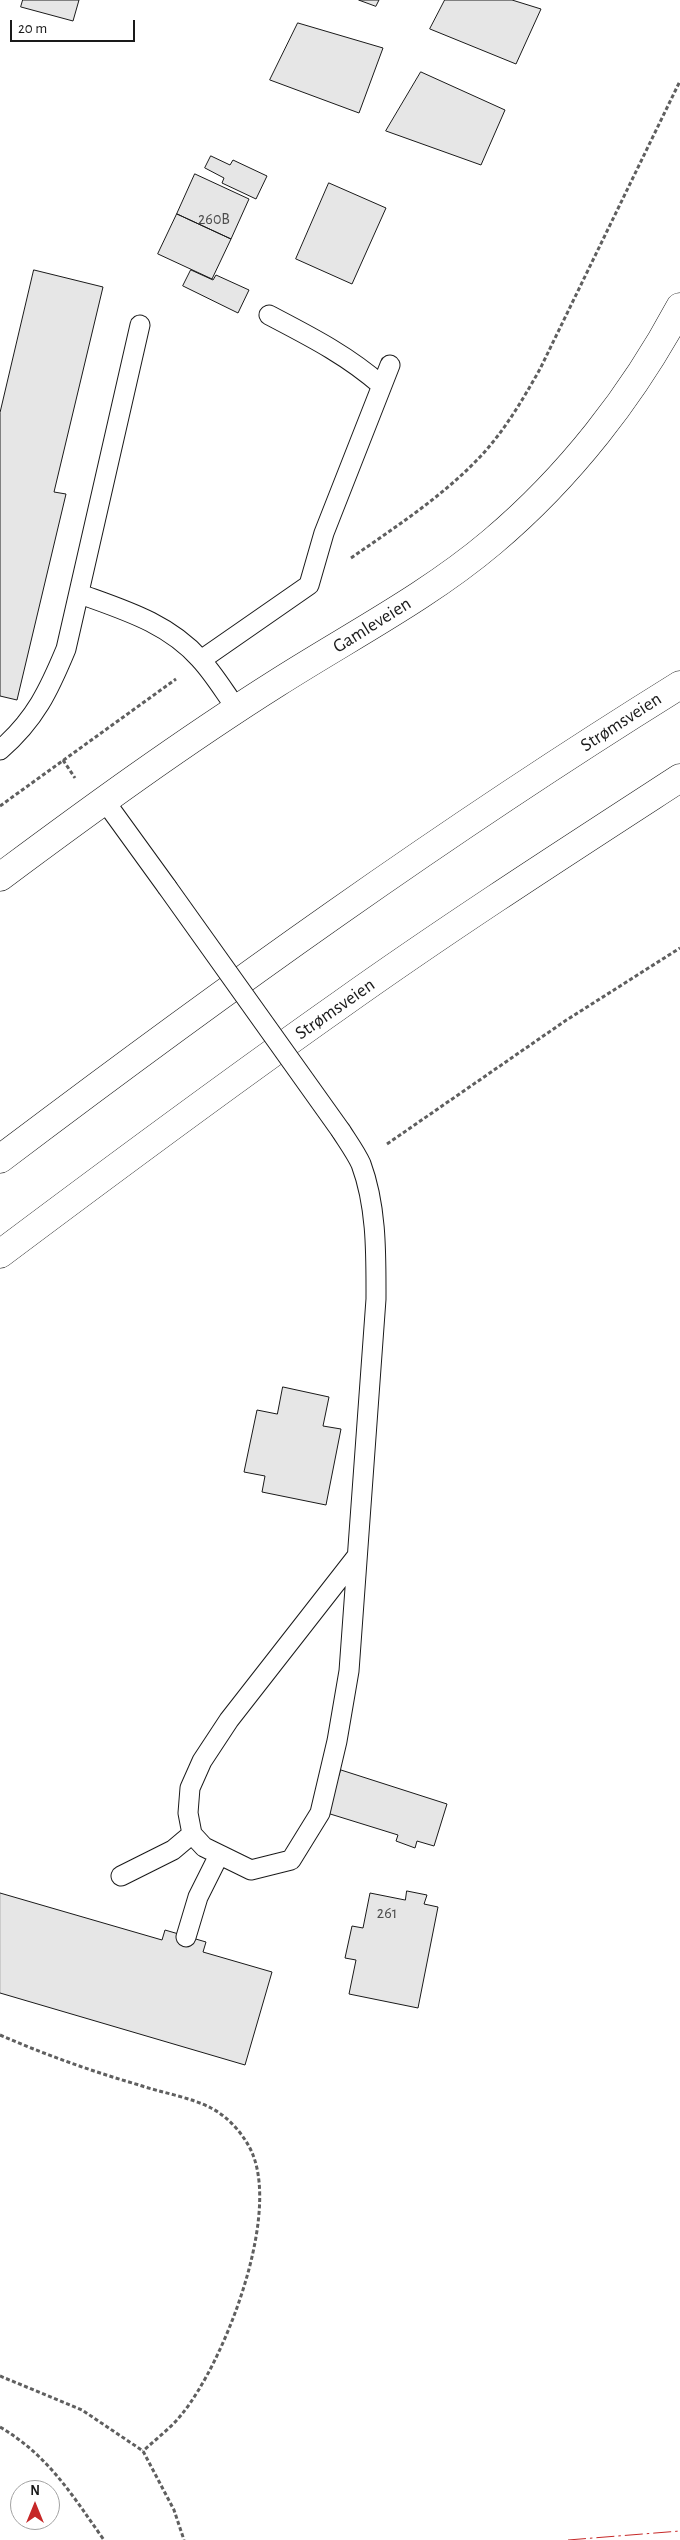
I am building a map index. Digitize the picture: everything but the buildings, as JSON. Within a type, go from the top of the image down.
[{"type":"main road","name":"Gamleveien","points":[[0,877],[104,800],[237,709],[415,598],[491,543],[528,509],[603,427],[655,351],[680,307]]},
{"type":"main road","name":"Strømsveien","points":[[0,1159],[292,944],[464,823],[680,685]]},
{"type":"main road","name":"Strømsveien","points":[[0,1254],[154,1139],[341,1004],[508,890],[680,778]]},
{"type":"lane","points":[[269,315],[332,348],[358,365],[381,385]]},
{"type":"lane","points":[[0,750],[31,720],[45,698],[66,649],[140,326]]},
{"type":"lane","points":[[201,660],[309,585],[324,533],[390,365]]},
{"type":"lane","points":[[80,594],[150,619],[181,640],[201,660],[237,709]]},
{"type":"lane","points":[[104,800],[341,1131],[360,1164],[369,1194],[373,1224],[376,1299],[349,1671],[337,1741],[320,1814],[291,1860],[251,1870],[204,1847],[192,1834],[188,1813],[190,1788],[202,1761],[266,1670],[357,1556]]},
{"type":"lane","points":[[122,1876],[173,1850],[192,1834]]},
{"type":"lane","points":[[186,1937],[198,1897],[219,1855]]},
{"type":"path","points":[[309,585],[356,554],[444,489],[477,460],[519,406],[570,309],[680,81]]},
{"type":"path","points":[[0,806],[201,660]]},
{"type":"path","points":[[63,760],[77,780]]},
{"type":"path","points":[[360,1164],[557,1026],[680,948]]},
{"type":"path","points":[[0,2035],[58,2060],[211,2108],[237,2128],[254,2155],[260,2190],[256,2238],[239,2305],[211,2370],[182,2415],[143,2451]]},
{"type":"path","points":[[0,2376],[82,2410],[143,2451],[174,2510],[184,2540]]},
{"type":"path","points":[[0,2427],[20,2439],[56,2472],[104,2540]]},
{"type":"power","points":[[568,2540],[680,2531]]}]
